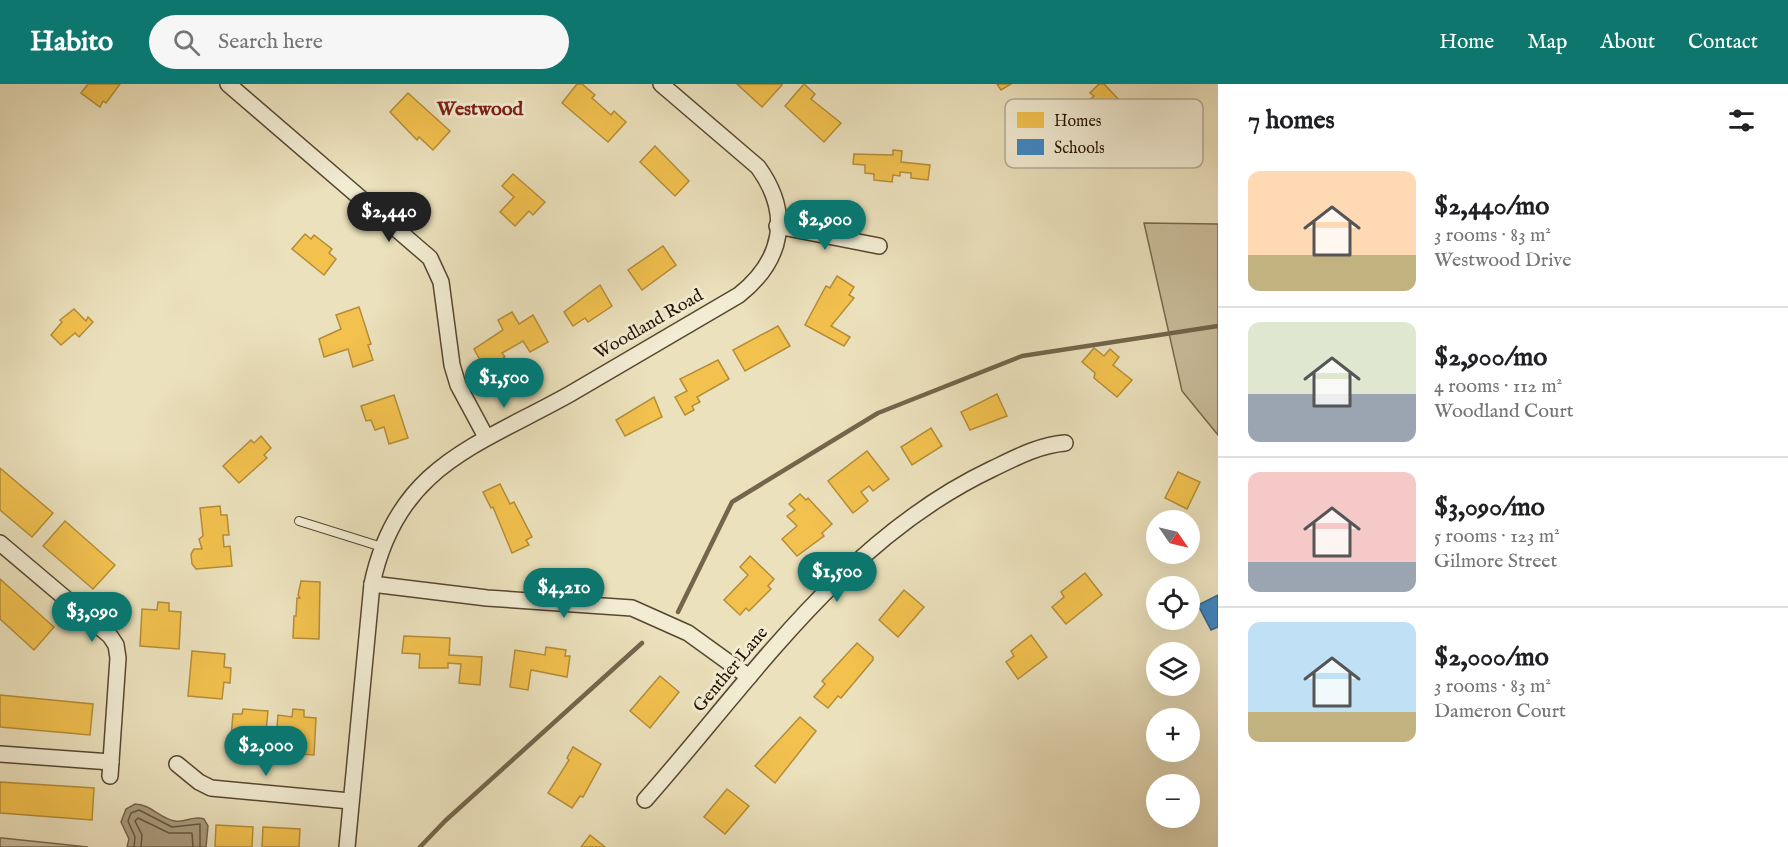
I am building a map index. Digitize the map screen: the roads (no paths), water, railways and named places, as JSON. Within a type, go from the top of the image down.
[{"type":"street","points":[[228,84],[430,258],[441,282],[452,365],[458,385],[486,437]]},
{"type":"street","name":"Woodland Road","points":[[347,847],[372,584],[382,547],[409,500],[429,478],[465,448],[567,395],[739,295],[753,283],[773,257],[777,226],[774,195],[758,167],[661,84]]},
{"type":"street","points":[[777,226],[879,246]]},
{"type":"street","name":"Genther Lane","points":[[645,800],[749,677],[825,592],[911,515],[1004,463],[1050,444],[1065,443]]},
{"type":"street","points":[[0,543],[110,636],[116,645],[118,658],[111,769],[0,754]]},
{"type":"street","points":[[372,584],[487,598],[632,608],[688,633],[749,677]]},
{"type":"street","points":[[177,764],[199,782],[212,788],[350,801]]},
{"type":"lane","points":[[299,521],[382,547]]},
{"type":"water","points":[[135,804],[146,806],[170,820],[204,819],[208,826],[206,847],[127,847],[129,839],[121,822],[126,809]]},
{"type":"waterway","points":[[678,612],[732,502],[878,413],[1022,356],[1218,326]]},
{"type":"waterway","points":[[420,847],[445,821],[642,643]]},
{"type":"district","name":"Westwood","points":[[480,109]]}]
